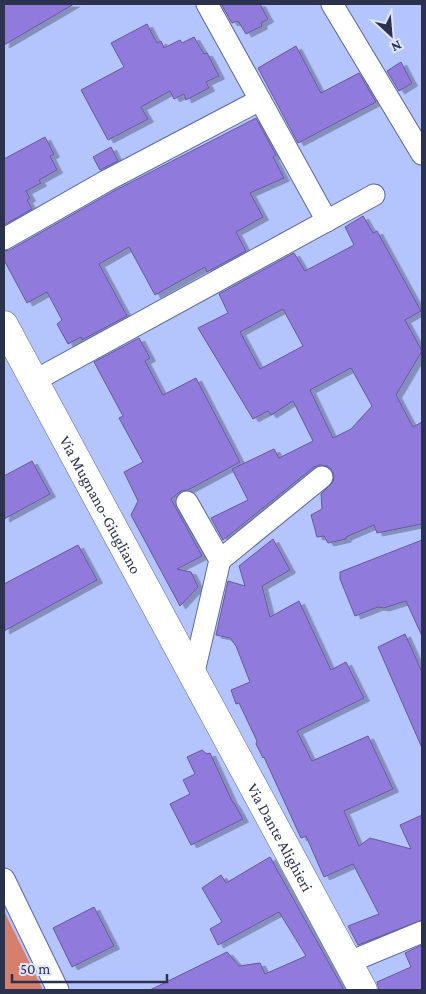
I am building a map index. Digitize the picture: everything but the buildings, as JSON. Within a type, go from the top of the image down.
[{"type":"main road","name":"Via Mugnano-Giugliano","points":[[4,325],[195,680]]},
{"type":"main road","name":"Via Dante Alighieri","points":[[195,680],[363,990]]},
{"type":"street","points":[[207,4],[327,221]]},
{"type":"street","points":[[332,4],[422,154]]},
{"type":"street","points":[[4,239],[106,181],[260,100]]},
{"type":"street","points":[[34,381],[374,195]]},
{"type":"street","points":[[195,680],[220,560],[322,477]]},
{"type":"street","points":[[187,502],[220,560]]},
{"type":"street","points":[[4,879],[58,990]]},
{"type":"street","points":[[348,963],[422,932]]},
{"type":"shaded area","points":[[4,911],[43,990],[4,990]]}]
